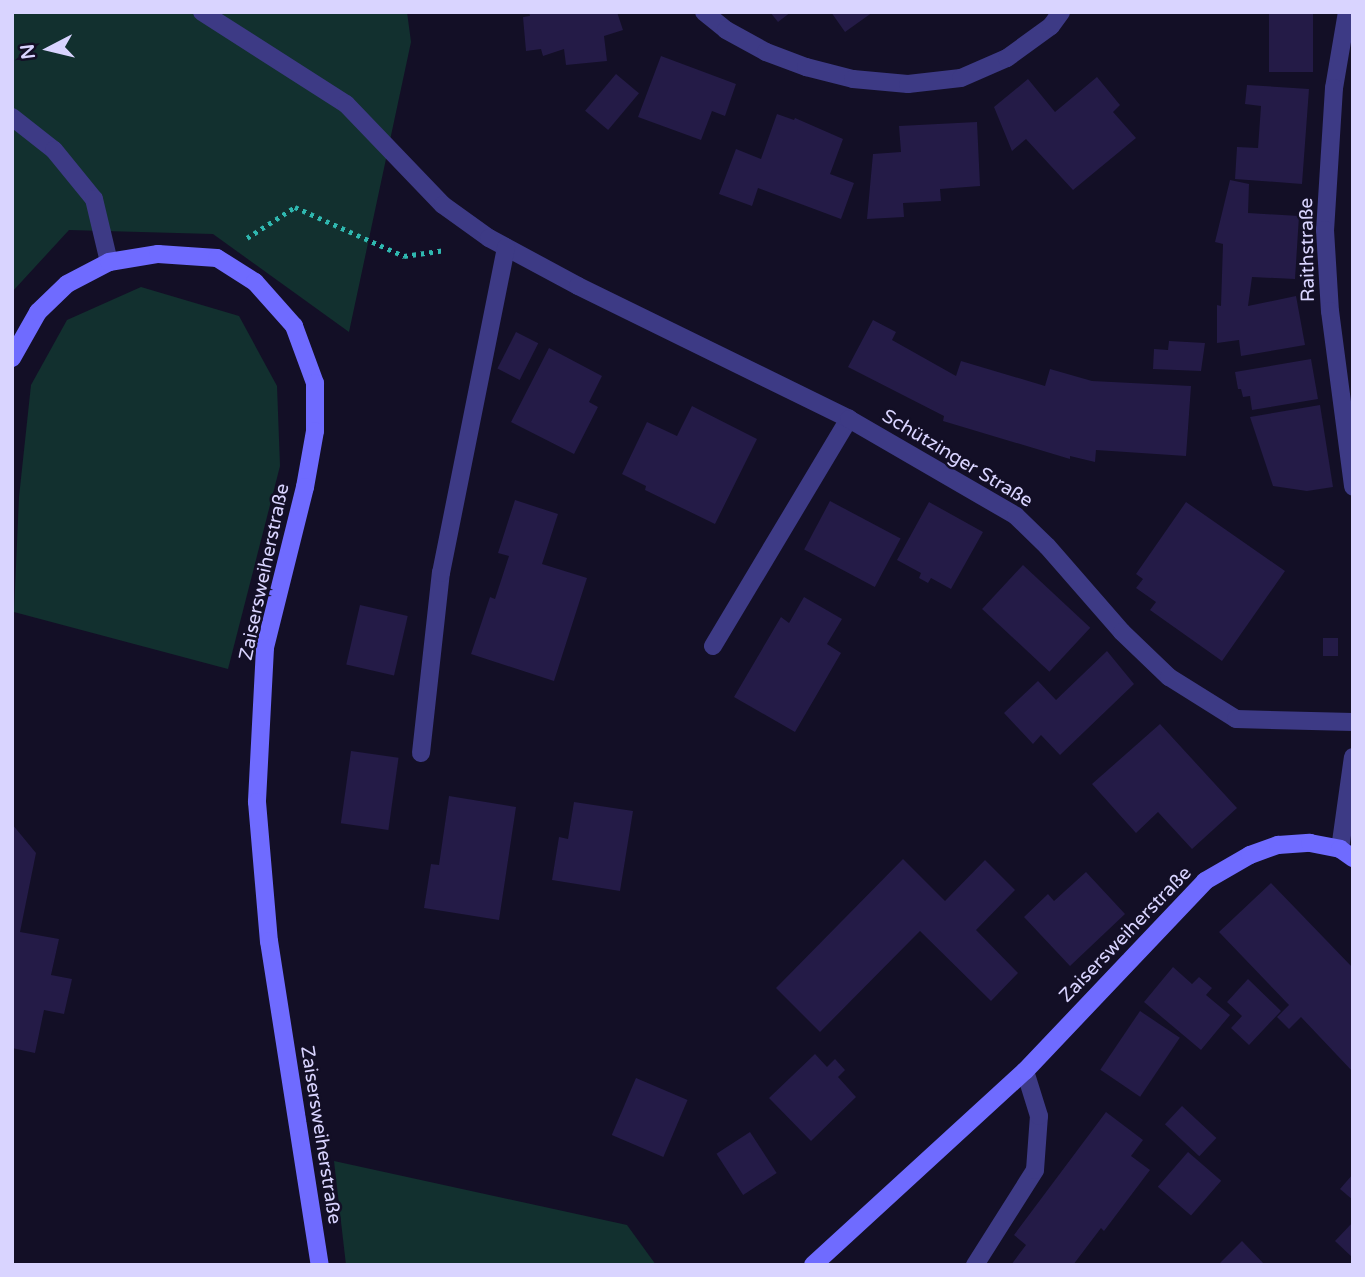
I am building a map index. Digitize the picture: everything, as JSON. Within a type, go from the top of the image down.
[{"type":"main road","name":"Zaisersweiherstraße","points":[[12,358],[38,312],[67,284],[109,262],[158,254],[217,258],[255,282],[294,326],[315,383],[315,431],[305,487],[265,648],[257,802],[269,941],[320,1265]]},
{"type":"main road","name":"Zaisersweiherstraße","points":[[813,1265],[1025,1071],[1205,881],[1250,855],[1278,845],[1310,843],[1347,854]]},
{"type":"street","name":"Schützinger Straße","points":[[202,12],[346,104],[443,205],[506,247],[578,286],[849,419],[1016,516],[1047,546],[1122,632],[1169,677],[1236,719],[1353,722]]},
{"type":"street","points":[[704,12],[726,30],[766,52],[796,63],[853,79],[908,84],[961,78],[1007,58],[1051,26],[1060,12]]},
{"type":"street","name":"Raithstraße","points":[[1347,12],[1334,88],[1325,230],[1330,311],[1353,486]]},
{"type":"street","points":[[12,117],[54,150],[94,199],[109,262]]},
{"type":"street","points":[[421,753],[441,573],[506,247]]},
{"type":"street","points":[[713,646],[849,419]]},
{"type":"street","points":[[1347,854],[1353,757]]},
{"type":"street","points":[[975,1265],[1035,1170],[1039,1116],[1025,1071]]},
{"type":"path","points":[[253,234],[295,207],[404,256],[457,249]]},
{"type":"green space","points":[[12,12],[407,12],[411,42],[349,332],[213,234],[69,230],[12,292]]},
{"type":"green space","points":[[141,287],[239,316],[277,386],[280,466],[228,669],[14,612],[19,497],[31,385],[67,320]]},
{"type":"green space","points":[[334,1161],[627,1225],[656,1265],[346,1265]]},
{"type":"building","points":[[529,12],[617,12],[623,30],[604,36],[607,61],[566,65],[564,49],[543,56],[541,49],[526,51],[523,17],[530,16]]},
{"type":"building","points":[[770,12],[791,12],[778,22]]},
{"type":"building","points":[[831,12],[873,12],[845,32]]},
{"type":"building","points":[[1269,12],[1313,12],[1313,72],[1269,72]]},
{"type":"building","points":[[661,56],[736,84],[725,116],[712,111],[701,140],[638,117]]},
{"type":"building","points":[[616,74],[639,93],[608,130],[585,111]]},
{"type":"building","points":[[1097,77],[1120,105],[1113,112],[1136,138],[1073,190],[1026,139],[1012,151],[994,107],[1028,79],[1055,112]]},
{"type":"building","points":[[1247,85],[1309,89],[1302,184],[1235,179],[1237,147],[1258,148],[1261,106],[1245,104]]},
{"type":"building","points":[[777,114],[794,120],[795,118],[843,139],[830,174],[854,183],[841,219],[758,188],[752,206],[719,194],[736,149],[761,159]]},
{"type":"building","points":[[977,122],[980,186],[940,189],[941,201],[903,203],[904,217],[867,219],[873,154],[901,152],[899,126]]},
{"type":"building","points":[[1230,180],[1249,184],[1248,213],[1299,216],[1295,279],[1252,277],[1248,306],[1296,296],[1305,345],[1241,356],[1239,340],[1217,343],[1217,305],[1221,306],[1223,244],[1215,242]]},
{"type":"building","points":[[873,320],[896,332],[892,340],[956,376],[961,361],[1045,386],[1050,369],[1092,381],[1191,386],[1186,456],[1096,450],[1095,462],[1070,456],[1070,459],[943,421],[944,416],[848,367]]},
{"type":"building","points":[[516,332],[538,343],[520,380],[497,369]]},
{"type":"building","points":[[1169,341],[1205,343],[1201,371],[1153,369],[1154,349],[1168,350]]},
{"type":"building","points":[[549,348],[602,376],[589,402],[598,407],[574,454],[511,422]]},
{"type":"building","points":[[1311,359],[1318,399],[1252,410],[1250,396],[1243,397],[1241,389],[1238,389],[1235,372]]},
{"type":"building","points":[[1320,405],[1333,487],[1307,491],[1273,486],[1250,417]]},
{"type":"building","points":[[692,406],[757,439],[715,524],[645,490],[646,486],[622,474],[647,422],[677,436]]},
{"type":"building","points":[[515,500],[558,514],[542,564],[587,578],[554,681],[471,654],[490,597],[495,599],[509,556],[498,553]]},
{"type":"building","points":[[830,501],[901,539],[875,587],[804,550]]},
{"type":"building","points":[[929,502],[983,532],[951,589],[931,578],[928,583],[919,578],[921,573],[897,560]]},
{"type":"building","points":[[1186,502],[1285,571],[1222,661],[1150,610],[1156,602],[1136,588],[1143,579],[1136,574]]},
{"type":"building","points":[[1023,565],[1090,628],[1049,672],[982,609]]},
{"type":"building","points":[[804,597],[842,619],[827,644],[841,653],[795,732],[734,697],[781,617],[789,623]]},
{"type":"building","points":[[360,605],[408,616],[394,675],[346,664]]},
{"type":"building","points":[[1323,638],[1338,638],[1338,656],[1323,656]]},
{"type":"building","points":[[1107,651],[1134,684],[1060,755],[1041,735],[1033,744],[1004,713],[1038,681],[1056,700]]},
{"type":"building","points":[[1160,724],[1237,808],[1192,849],[1158,812],[1136,833],[1092,784]]},
{"type":"building","points":[[351,751],[399,758],[388,830],[341,823]]},
{"type":"building","points":[[449,796],[516,807],[499,920],[424,908],[431,864],[439,865]]},
{"type":"building","points":[[574,802],[633,811],[620,891],[552,880],[559,837],[568,839]]},
{"type":"building","points":[[12,824],[36,853],[20,932],[59,939],[51,975],[72,979],[64,1014],[44,1010],[35,1053],[12,1048]]},
{"type":"building","points":[[903,859],[945,901],[985,860],[1015,890],[976,930],[1018,973],[991,1001],[920,931],[820,1032],[776,988]]},
{"type":"building","points":[[1086,872],[1125,914],[1070,966],[1024,917],[1048,894],[1054,901]]},
{"type":"building","points":[[1271,883],[1353,968],[1353,1072],[1301,1017],[1289,1029],[1277,1017],[1289,1005],[1219,932]]},
{"type":"building","points":[[1173,967],[1192,984],[1199,977],[1212,988],[1206,995],[1230,1015],[1201,1050],[1144,1002]]},
{"type":"building","points":[[1248,979],[1281,1011],[1249,1045],[1231,1028],[1242,1016],[1227,1002]]},
{"type":"building","points":[[1140,1011],[1180,1038],[1140,1097],[1100,1070]]},
{"type":"building","points":[[815,1054],[827,1067],[835,1059],[845,1070],[838,1077],[856,1097],[811,1141],[769,1098]]},
{"type":"building","points":[[636,1078],[688,1100],[663,1157],[612,1135]]},
{"type":"building","points":[[1182,1106],[1216,1138],[1199,1156],[1165,1124]]},
{"type":"building","points":[[1106,1112],[1143,1140],[1131,1156],[1150,1170],[1104,1231],[1101,1228],[1073,1265],[1011,1265],[1026,1245],[1014,1235]]},
{"type":"building","points":[[750,1132],[777,1173],[743,1195],[716,1154]]},
{"type":"building","points":[[1188,1152],[1221,1181],[1191,1216],[1158,1187]]},
{"type":"building","points":[[1353,1174],[1353,1200],[1340,1189]]},
{"type":"building","points":[[1353,1222],[1353,1258],[1335,1241]]},
{"type":"building","points":[[1242,1241],[1265,1265],[1218,1265]]}]
